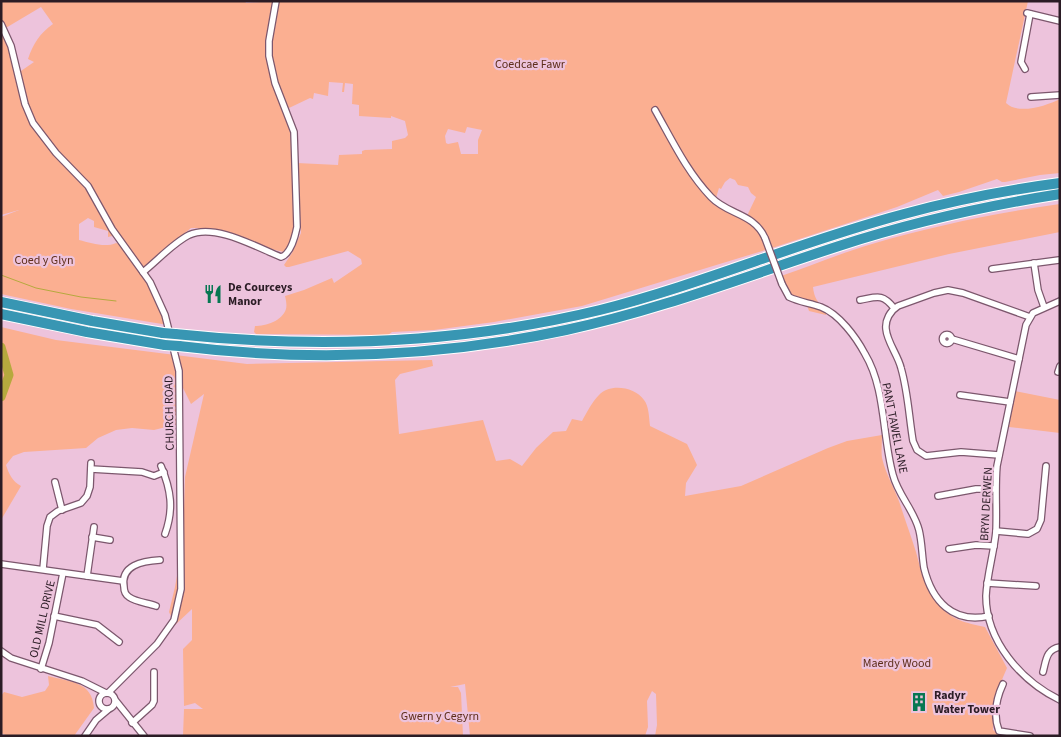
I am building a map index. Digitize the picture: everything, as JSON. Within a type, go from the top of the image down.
[{"type":"highway","points":[[1,302],[163,333],[249,341],[327,343],[440,338],[551,321],[617,305],[902,214],[974,197],[1060,183]]},
{"type":"highway","points":[[1,314],[87,332],[164,345],[253,354],[350,356],[419,351],[510,340],[567,330],[706,291],[840,245],[908,225],[977,208],[1060,194]]},
{"type":"street","points":[[143,272],[182,240],[197,233],[212,232],[224,235],[281,257],[286,255],[293,242],[297,227],[294,132],[275,83],[269,50],[276,1]]},
{"type":"street","points":[[1025,70],[1021,62],[1029,13],[1060,21]]},
{"type":"street","name":"CHURCH ROAD","points":[[1,24],[11,46],[22,97],[32,123],[56,153],[88,186],[112,229],[143,272],[163,310],[179,371],[182,589],[174,620],[157,644],[135,665],[122,681],[107,693]]},
{"type":"street","points":[[1031,97],[1060,95]]},
{"type":"street","name":"PANT TAWEL LANE","points":[[655,110],[694,176],[711,197],[721,205],[754,222],[762,230],[782,284],[789,297],[820,307],[836,316],[865,353],[876,379],[893,477],[896,487],[919,530],[927,577],[941,603],[953,613],[973,619],[988,616]]},
{"type":"street","points":[[992,270],[1059,260]]},
{"type":"street","points":[[1034,263],[1038,290],[1044,307]]},
{"type":"street","points":[[999,455],[961,452],[926,456],[916,450],[902,373],[886,330],[888,318],[894,308],[909,301],[948,290],[963,293],[1030,317],[1044,307],[1060,301]]},
{"type":"street","points":[[860,300],[882,297],[888,300],[894,308]]},
{"type":"street","name":"BRYN DERWEN","points":[[1030,317],[1026,325],[999,455],[995,490],[996,531],[986,595],[988,616],[1009,660],[1032,682],[1060,700]]},
{"type":"street","points":[[952,339],[1019,359]]},
{"type":"street","points":[[960,395],[1010,402]]},
{"type":"street","points":[[43,569],[47,526],[50,517],[81,503],[87,496],[90,487],[91,466],[142,472],[154,476],[162,469],[169,484],[170,498],[170,517],[165,534]]},
{"type":"street","points":[[996,531],[1028,534],[1037,529],[1041,520],[1046,466]]},
{"type":"street","points":[[54,482],[62,510]]},
{"type":"street","points":[[938,496],[968,490],[995,490]]},
{"type":"street","points":[[87,576],[94,527]]},
{"type":"street","points":[[92,537],[110,540]]},
{"type":"street","points":[[949,550],[976,544],[994,546]]},
{"type":"street","points":[[156,606],[128,597],[124,592],[123,581],[129,569],[135,565],[146,561],[160,560]]},
{"type":"street","points":[[1,564],[123,581]]},
{"type":"street","name":"OLD MILL DRIVE","points":[[41,669],[49,643],[63,573]]},
{"type":"street","points":[[987,583],[1036,586]]},
{"type":"street","points":[[54,616],[98,625],[119,642]]},
{"type":"street","points":[[106,641],[111,636]]},
{"type":"street","points":[[1043,672],[1048,653],[1053,648],[1060,647]]},
{"type":"street","points":[[1,651],[11,658],[82,681],[112,694],[126,715],[144,736]]},
{"type":"street","points":[[132,722],[154,701],[154,672]]},
{"type":"street","name":"CHURCH ROAD","points":[[116,700],[122,681]]},
{"type":"street","points":[[1003,684],[996,702],[996,724],[999,730],[1030,736]]},
{"type":"street","points":[[92,686],[102,708],[126,715]]},
{"type":"street","points":[[96,720],[101,695],[107,693]]},
{"type":"street","points":[[86,736],[96,720],[110,709],[116,700]]},
{"type":"green space","name":"Coed y Glyn","points":[[1,1],[245,1],[246,3],[274,1],[267,40],[289,125],[292,148],[295,227],[290,244],[284,252],[224,235],[197,233],[198,228],[191,228],[144,267],[118,234],[107,216],[99,197],[96,197],[114,232],[112,236],[108,237],[108,231],[94,227],[94,221],[88,218],[79,224],[79,240],[103,245],[119,244],[141,269],[168,325],[71,309],[1,294],[1,217],[19,210],[1,215]],"holes":[[[41,7],[53,24],[48,27],[32,48],[28,59],[34,62],[18,73],[4,29]]]},
{"type":"green space","name":"Coedcae Fawr","points":[[278,1],[1028,1],[1006,103],[1011,107],[1025,109],[1040,107],[1060,99],[1060,173],[1005,182],[997,179],[943,196],[938,190],[897,207],[772,248],[582,306],[494,322],[434,330],[392,332],[388,335],[256,334],[254,332],[255,326],[273,322],[281,317],[286,309],[285,296],[332,278],[334,283],[362,264],[361,259],[348,251],[289,267],[284,265],[301,233],[297,163],[338,165],[339,155],[362,154],[362,151],[365,150],[392,149],[392,141],[405,138],[408,135],[405,121],[391,116],[391,118],[359,116],[359,105],[352,104],[353,84],[345,83],[344,92],[342,92],[343,83],[329,82],[328,96],[314,93],[313,99],[310,98],[289,108],[286,106],[275,76],[271,49]],"holes":[[[467,127],[482,130],[478,140],[478,154],[461,154],[458,142],[446,143],[445,136],[448,129],[465,133]],[[730,178],[735,180],[738,185],[748,187],[756,197],[746,218],[715,201],[719,188],[721,189]]]},
{"type":"green space","points":[[1060,204],[1060,232],[949,254],[813,287],[815,297],[826,310],[826,315],[809,311],[807,305],[785,290],[781,276],[860,248],[918,231],[988,216]]},
{"type":"green space","points":[[1,327],[56,340],[247,364],[432,360],[433,366],[400,374],[395,380],[399,434],[483,420],[496,461],[510,459],[522,466],[536,448],[553,432],[566,431],[572,419],[582,421],[594,401],[604,391],[622,388],[635,392],[646,403],[650,426],[687,444],[697,465],[686,483],[685,496],[741,486],[847,441],[882,435],[884,464],[900,504],[929,592],[948,614],[965,622],[985,627],[1007,668],[994,698],[993,730],[999,734],[1013,736],[655,736],[657,725],[656,694],[652,691],[647,701],[648,727],[645,736],[470,736],[465,684],[450,687],[458,687],[461,693],[463,736],[183,736],[184,709],[203,709],[195,703],[184,706],[183,649],[192,640],[192,609],[175,625],[169,612],[183,542],[185,477],[204,394],[191,404],[183,388],[177,392],[178,424],[154,430],[132,428],[116,430],[98,438],[86,448],[24,452],[13,456],[6,465],[11,477],[21,486],[1,520]]},
{"type":"green space","points":[[1015,391],[1060,400],[1060,433],[1009,427]]},
{"type":"green space","points":[[48,676],[78,684],[89,692],[94,708],[74,736],[8,736],[1,733],[1,696],[4,692],[22,697],[45,691],[49,685]]},
{"type":"waterway","points":[[1,275],[36,288],[81,297],[116,301]]},
{"type":"waterway","points":[[1,347],[9,375],[1,397]]},
{"type":"place","name":"De Courceys Manor","points":[[213,294]]},
{"type":"place","name":"Radyr Water Tower","points":[[919,702]]},
{"type":"park label","name":"Maerdy Wood","points":[[897,663]]},
{"type":"park label","name":"Gwern y Cegyrn","points":[[440,716]]}]
